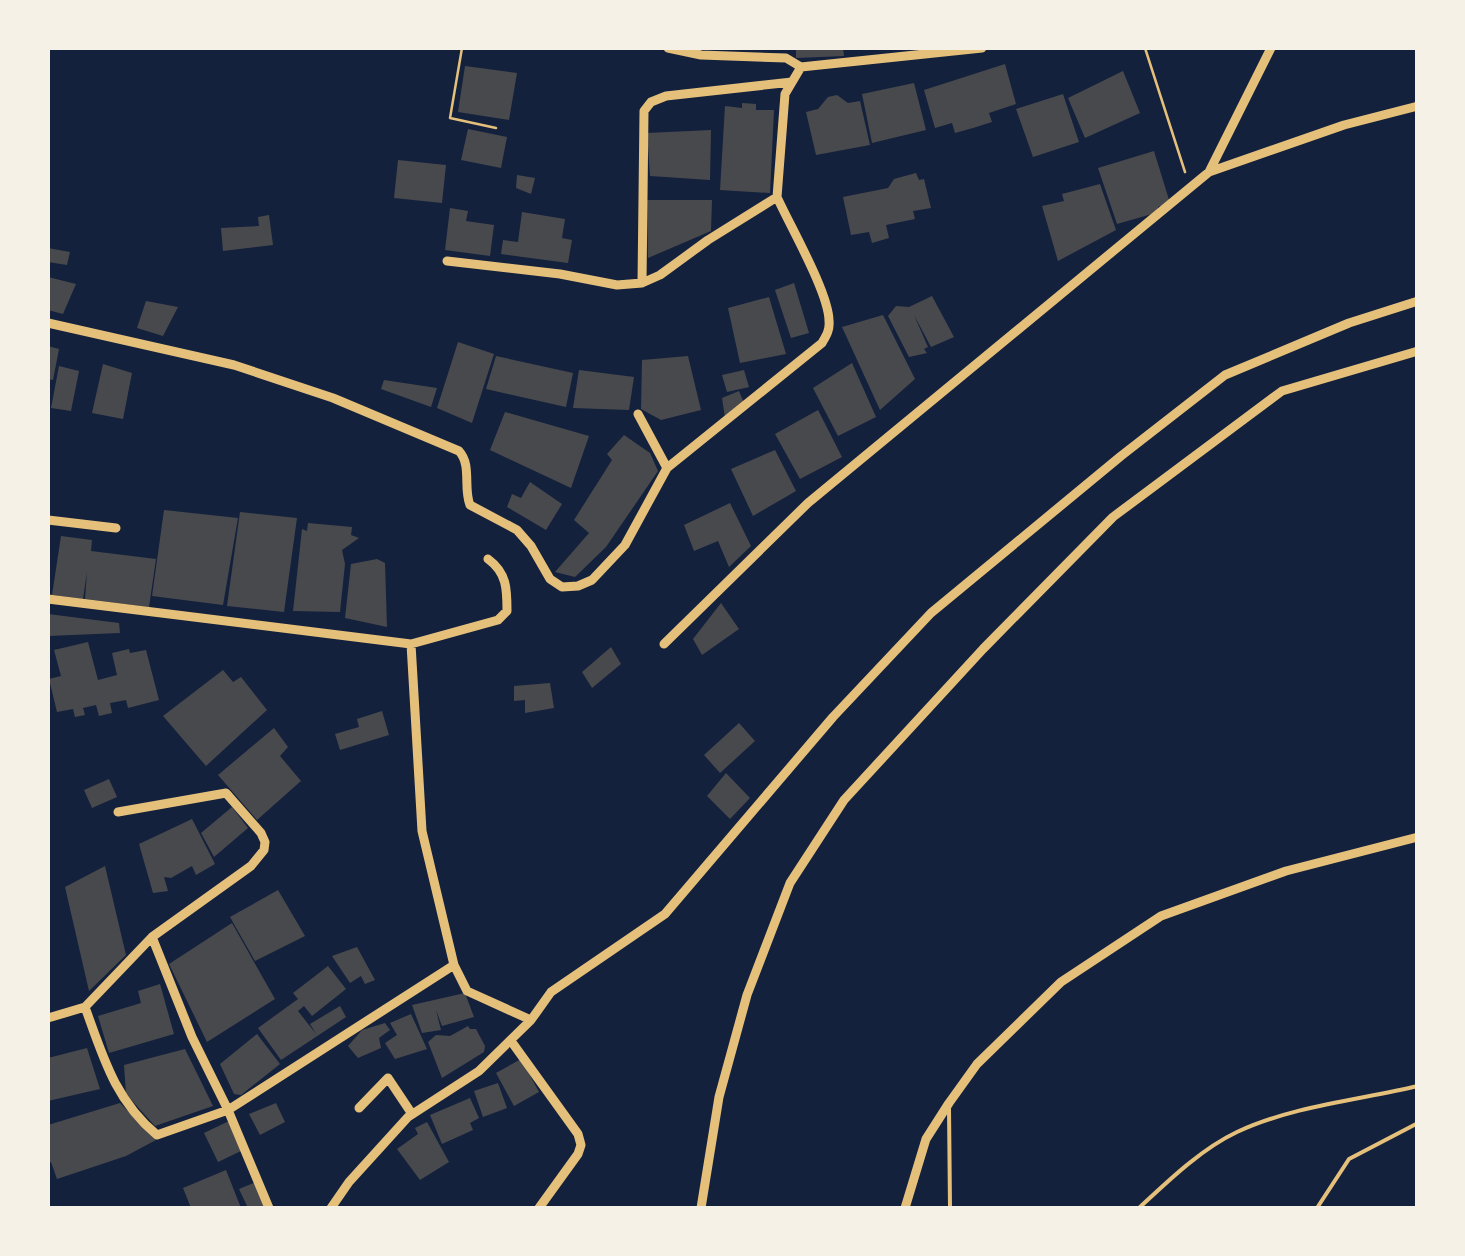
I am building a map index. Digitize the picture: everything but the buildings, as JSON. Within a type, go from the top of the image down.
[{"type":"street","points":[[668,48],[701,56],[786,58],[802,68],[982,48]]},
{"type":"street","points":[[1209,172],[1271,48]]},
{"type":"street","points":[[48,325],[234,365],[332,398],[459,451],[466,464],[466,496],[470,505],[517,530],[550,580],[562,587],[578,586],[592,580],[625,545],[667,468],[809,355],[828,332],[830,317],[824,299],[777,197],[785,94],[802,68]]},
{"type":"street","points":[[642,283],[644,111],[651,102],[666,96],[792,82]]},
{"type":"street","points":[[664,644],[808,503],[1209,172],[1344,125],[1418,106]]},
{"type":"street","points":[[447,261],[617,285],[642,283],[777,197]]},
{"type":"street","points":[[332,1208],[349,1182],[412,1114],[479,1072],[530,1020],[550,992],[665,914],[833,717],[931,613],[1225,375],[1349,323],[1418,302]]},
{"type":"street","points":[[701,1208],[720,1097],[747,996],[790,883],[844,800],[1113,516],[1282,391],[1418,351]]},
{"type":"street","points":[[638,414],[667,468]]},
{"type":"street","points":[[48,520],[116,528]]},
{"type":"street","points":[[48,598],[411,644],[498,620],[507,612],[507,586],[500,568],[488,560]]},
{"type":"street","points":[[411,644],[422,832],[454,964],[467,991],[530,1020]]},
{"type":"street","points":[[48,1018],[85,1007],[152,937],[251,866],[266,842],[226,793],[118,812]]},
{"type":"street","points":[[905,1208],[926,1139],[949,1102],[977,1064],[1061,982],[1160,916],[1286,871],[1418,837]]},
{"type":"street","points":[[152,937],[269,1208]]},
{"type":"street","points":[[85,1007],[113,1083],[157,1135],[228,1110],[454,964]]},
{"type":"street","points":[[511,1041],[578,1134],[581,1145],[538,1208]]},
{"type":"street","points":[[358,1108],[388,1078],[412,1114]]},
{"type":"lane","points":[[1139,1208],[1186,1167],[1235,1133],[1304,1110],[1418,1086]]},
{"type":"lane","points":[[949,1102],[950,1208]]},
{"type":"lane","points":[[1316,1208],[1348,1160],[1418,1123]]},
{"type":"path","points":[[462,48],[450,118],[496,128]]},
{"type":"path","points":[[1145,48],[1190,188]]}]
